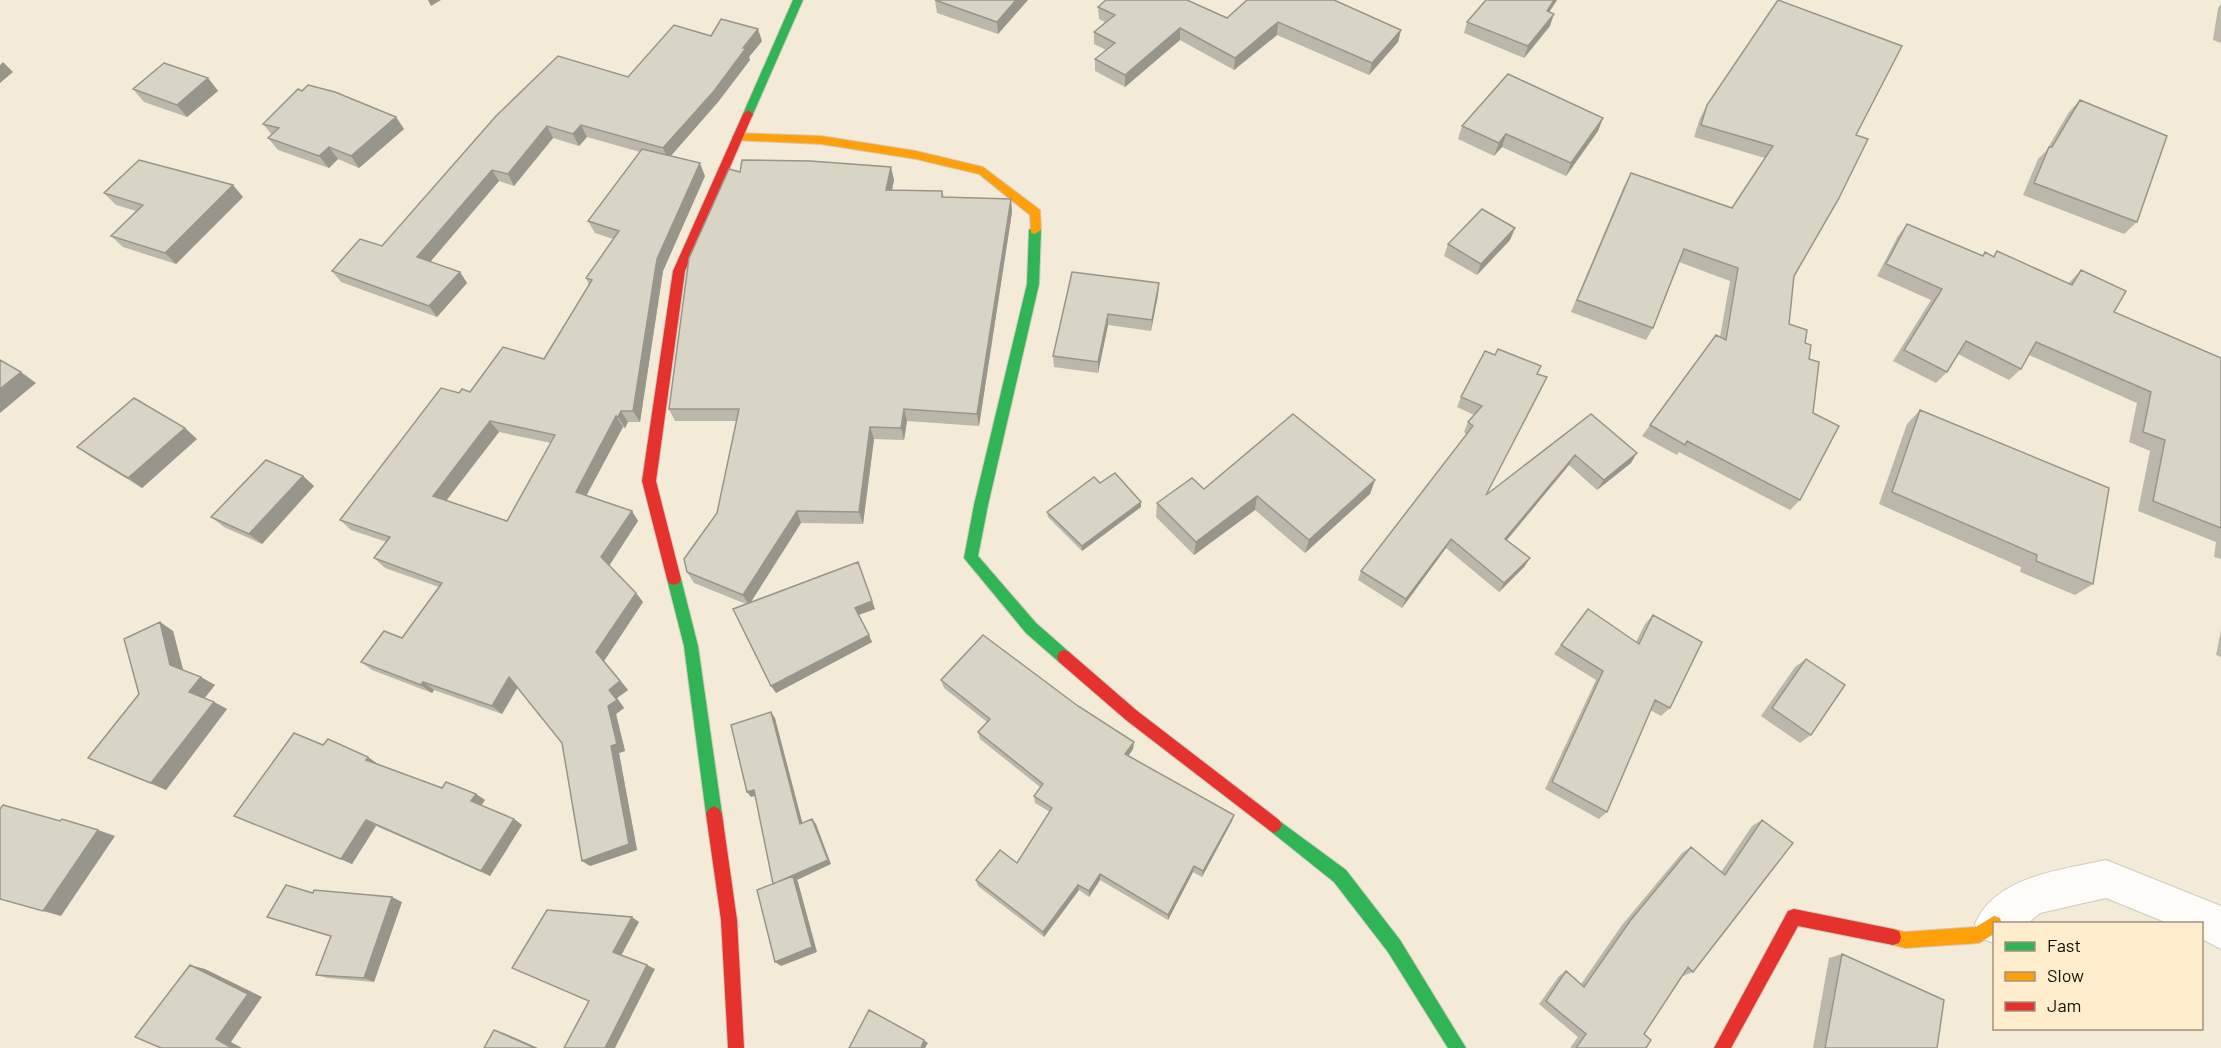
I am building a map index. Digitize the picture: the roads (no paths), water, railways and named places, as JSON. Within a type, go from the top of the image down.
[{"type":"street","points":[[736,1048],[729,920],[691,646],[649,481],[679,271],[798,0]]},
{"type":"street","points":[[737,136],[821,140],[916,155],[982,171],[1036,213],[1033,285],[981,505],[971,558],[1031,628],[1131,715],[1340,876],[1394,946],[1458,1048]]},
{"type":"street","points":[[1998,922],[2031,896],[2106,879],[2203,918],[2221,929]]},
{"type":"street","points":[[1722,1048],[1794,917],[1905,940],[1980,935],[1993,925]]}]
